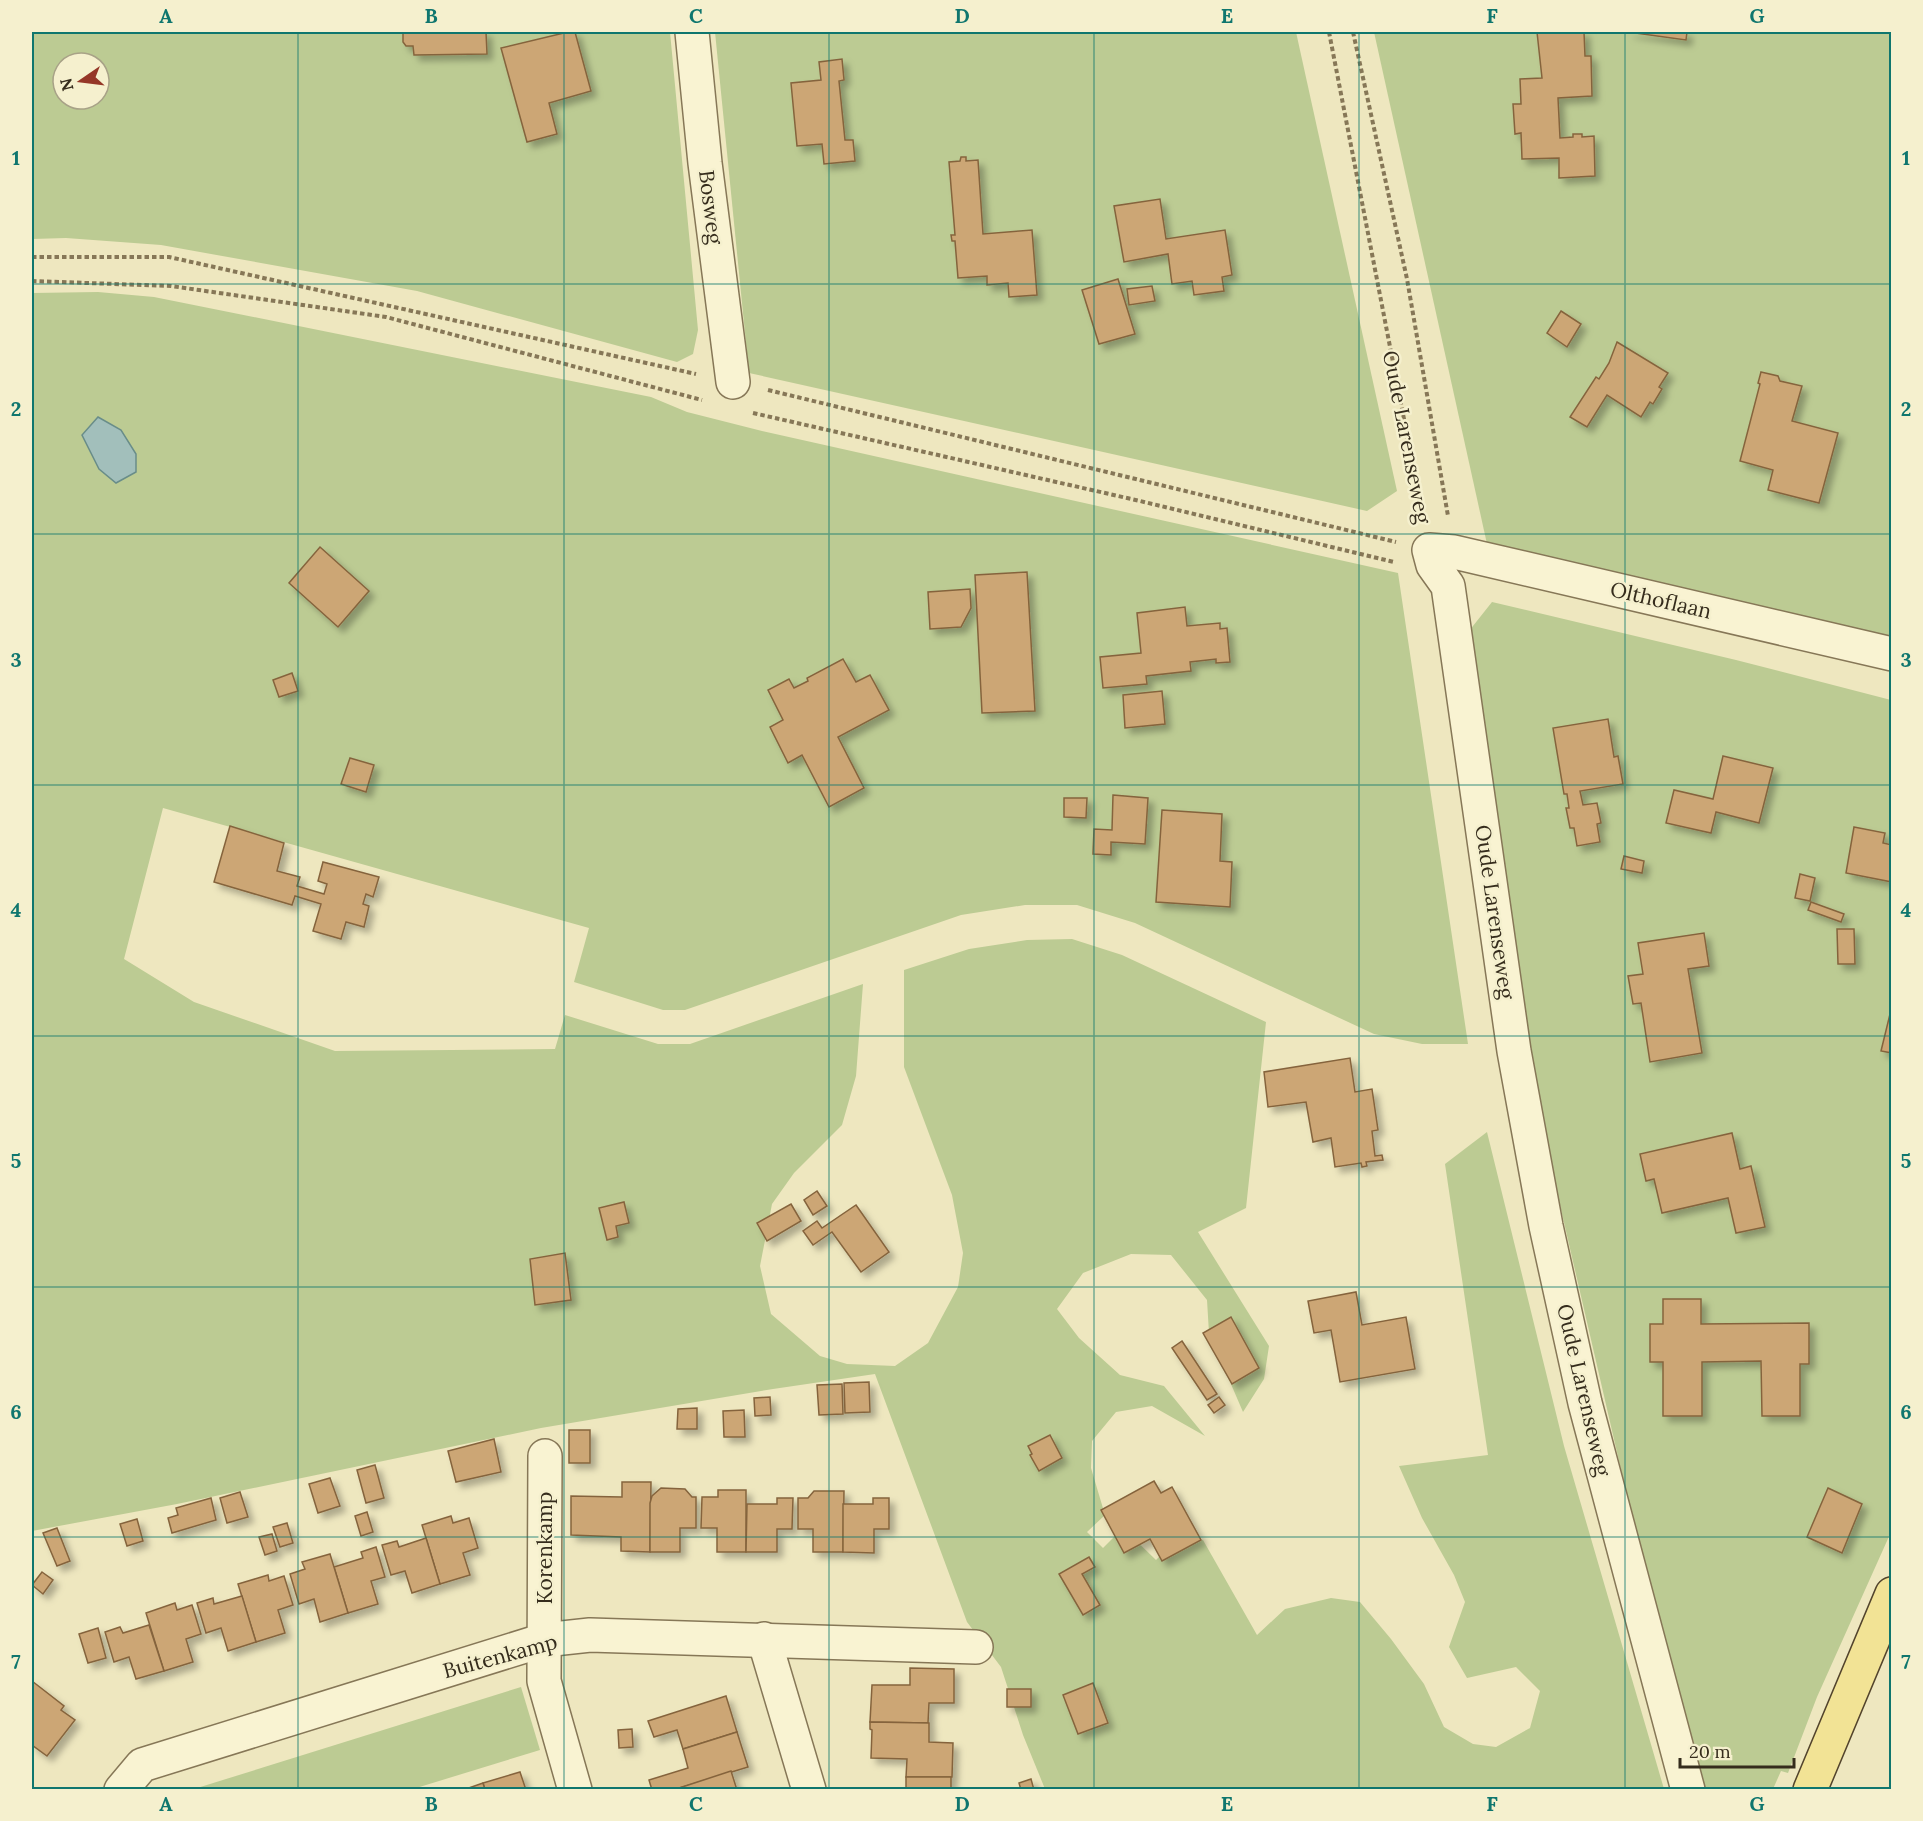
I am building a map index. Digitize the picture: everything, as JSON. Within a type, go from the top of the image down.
[{"type":"main road","points":[[1810,1790],[1892,1594]]},
{"type":"street","name":"Bosweg","points":[[692,32],[705,162],[733,382]]},
{"type":"street","name":"Olthoflaan","points":[[1442,551],[1892,654]]},
{"type":"street","name":"Oude Larenseweg","points":[[1442,551],[1433,565],[1448,586],[1513,1039],[1546,1226],[1588,1415],[1688,1790]]},
{"type":"street","name":"Korenkamp","points":[[545,1456],[544,1681],[575,1790]]},
{"type":"street","name":"Buitenkamp","points":[[121,1790],[142,1765],[544,1640],[590,1635],[976,1647]]},
{"type":"street","points":[[764,1639],[809,1790]]},
{"type":"path","name":"Oude Larenseweg","points":[[1329,32],[1442,551]]},
{"type":"path","name":"Oude Larenseweg","points":[[1353,32],[1407,279],[1442,551]]},
{"type":"green space","points":[[32,32],[670,32],[698,330],[693,354],[677,362],[417,291],[161,245],[66,238],[32,239]]},
{"type":"green space","points":[[715,32],[1296,32],[1397,491],[1367,511],[749,373]]},
{"type":"green space","points":[[1374,32],[1891,32],[1891,641],[1487,544]]},
{"type":"green space","points":[[98,292],[154,297],[651,397],[687,412],[762,431],[1398,573],[1468,1044],[1422,1044],[1374,1034],[1135,923],[1077,905],[1025,905],[961,915],[685,1010],[663,1010],[574,982],[589,928],[163,808],[124,959],[194,1002],[335,1051],[555,1049],[565,1015],[658,1044],[690,1044],[863,984],[856,1076],[842,1125],[794,1173],[772,1204],[760,1266],[771,1314],[820,1356],[847,1364],[895,1366],[928,1343],[958,1287],[963,1253],[952,1195],[904,1067],[904,970],[969,949],[1027,940],[1072,939],[1122,955],[1266,1022],[1246,1208],[1198,1232],[1269,1346],[1264,1379],[1243,1412],[1209,1333],[1207,1300],[1171,1255],[1131,1254],[1083,1273],[1057,1309],[1079,1338],[1120,1375],[1164,1386],[1205,1436],[1152,1406],[1116,1412],[1092,1441],[1091,1468],[1105,1515],[1087,1532],[1103,1548],[1123,1528],[1156,1560],[1172,1544],[1203,1540],[1257,1635],[1285,1609],[1331,1598],[1360,1602],[1424,1684],[1444,1727],[1473,1744],[1496,1747],[1530,1728],[1540,1691],[1516,1667],[1467,1678],[1449,1647],[1465,1602],[1454,1575],[1422,1518],[1399,1466],[1488,1455],[1445,1164],[1487,1132],[1564,1446],[1664,1789],[1045,1789],[1023,1735],[1001,1667],[967,1622],[875,1374],[541,1428],[177,1504],[32,1531],[32,293]]},
{"type":"green space","points":[[1492,602],[1736,660],[1891,700],[1891,1532],[1817,1697],[1788,1773],[1781,1771],[1773,1789],[1704,1789],[1646,1578],[1539,1114],[1469,631]]},
{"type":"green space","points":[[521,1687],[540,1750],[413,1789],[194,1789]]},
{"type":"water","points":[[98,417],[121,430],[136,454],[136,472],[116,483],[99,469],[82,435]]},
{"type":"building","points":[[403,32],[486,32],[487,54],[414,55],[413,46],[406,46],[403,42]]},
{"type":"building","points":[[575,32],[591,91],[549,103],[557,134],[527,142],[501,48]]},
{"type":"building","points":[[1537,32],[1584,32],[1585,56],[1591,56],[1592,96],[1558,98],[1560,138],[1573,137],[1573,134],[1582,134],[1582,137],[1594,136],[1595,176],[1559,178],[1559,158],[1522,159],[1521,133],[1515,134],[1513,104],[1521,104],[1520,79],[1542,78]]},
{"type":"building","points":[[1628,32],[1687,32],[1686,40]]},
{"type":"building","points":[[842,59],[844,80],[839,81],[845,140],[853,140],[855,161],[824,164],[822,144],[797,146],[791,83],[821,80],[819,62]]},
{"type":"building","points":[[961,157],[966,157],[966,161],[978,160],[983,234],[1032,230],[1037,295],[1009,297],[1008,283],[987,285],[987,276],[958,278],[955,241],[952,241],[951,235],[955,235],[949,162],[960,161]]},
{"type":"building","points":[[1160,199],[1166,239],[1225,230],[1232,275],[1222,277],[1224,291],[1194,295],[1192,281],[1172,284],[1168,254],[1124,262],[1114,206]]},
{"type":"building","points":[[1118,279],[1135,334],[1099,344],[1082,290]]},
{"type":"building","points":[[1152,286],[1155,301],[1129,305],[1127,289]]},
{"type":"building","points":[[1561,311],[1581,324],[1567,347],[1547,333]]},
{"type":"building","points":[[1617,342],[1668,373],[1659,387],[1662,389],[1653,404],[1650,402],[1641,417],[1607,395],[1587,427],[1570,417],[1596,377],[1599,379],[1609,363]]},
{"type":"building","points":[[1761,372],[1778,376],[1780,381],[1802,386],[1792,421],[1838,433],[1819,503],[1768,490],[1773,470],[1740,461]]},
{"type":"building","points":[[320,547],[369,591],[338,627],[289,583]]},
{"type":"building","points":[[1027,572],[1035,711],[982,713],[975,575]]},
{"type":"building","points":[[970,589],[971,608],[961,627],[930,629],[928,592]]},
{"type":"building","points":[[1185,607],[1187,626],[1220,623],[1220,629],[1227,628],[1230,662],[1216,663],[1216,659],[1190,662],[1191,671],[1146,676],[1147,684],[1103,688],[1100,657],[1141,653],[1137,613]]},
{"type":"building","points":[[843,659],[856,682],[870,675],[889,710],[838,737],[864,788],[829,807],[802,755],[788,763],[770,727],[783,720],[768,690],[789,679],[794,688],[808,681],[807,678]]},
{"type":"building","points":[[292,673],[298,691],[279,697],[273,680]]},
{"type":"building","points":[[1162,691],[1165,724],[1125,728],[1123,695]]},
{"type":"building","points":[[1608,719],[1614,757],[1618,756],[1623,784],[1580,791],[1583,805],[1597,803],[1601,823],[1597,824],[1600,842],[1577,846],[1574,828],[1570,828],[1566,808],[1569,808],[1567,794],[1564,794],[1553,728]]},
{"type":"building","points":[[1723,756],[1773,768],[1759,823],[1716,812],[1711,833],[1666,823],[1674,790],[1713,799]]},
{"type":"building","points":[[350,758],[374,765],[366,792],[341,784]]},
{"type":"building","points":[[1113,795],[1148,798],[1145,844],[1111,842],[1111,855],[1093,854],[1094,829],[1112,830]]},
{"type":"building","points":[[1064,798],[1087,798],[1086,818],[1064,817]]},
{"type":"building","points":[[1162,810],[1222,814],[1220,861],[1232,862],[1230,907],[1156,902]]},
{"type":"building","points":[[230,826],[284,843],[277,871],[300,877],[297,886],[324,894],[327,884],[318,881],[323,862],[379,877],[373,897],[366,894],[363,904],[369,906],[364,927],[346,922],[341,939],[313,931],[321,904],[295,896],[292,905],[214,882]]},
{"type":"building","points":[[1854,827],[1885,833],[1883,843],[1892,845],[1892,882],[1846,873]]},
{"type":"building","points":[[1624,856],[1644,861],[1642,873],[1621,869]]},
{"type":"building","points":[[1800,874],[1815,878],[1810,901],[1795,898]]},
{"type":"building","points":[[1811,902],[1844,914],[1841,922],[1808,910]]},
{"type":"building","points":[[1837,929],[1854,929],[1855,964],[1838,964]]},
{"type":"building","points":[[1704,933],[1709,966],[1688,969],[1702,1053],[1650,1062],[1641,1003],[1633,1004],[1628,976],[1643,974],[1638,943]]},
{"type":"building","points":[[1890,1014],[1892,1014],[1892,1053],[1881,1051]]},
{"type":"building","points":[[1350,1058],[1355,1092],[1372,1089],[1378,1130],[1372,1131],[1375,1156],[1382,1155],[1383,1160],[1366,1162],[1367,1166],[1362,1167],[1361,1163],[1335,1167],[1331,1138],[1313,1142],[1306,1102],[1268,1107],[1264,1072]]},
{"type":"building","points":[[1732,1133],[1740,1169],[1751,1166],[1765,1227],[1736,1233],[1728,1198],[1662,1213],[1654,1179],[1646,1181],[1640,1154]]},
{"type":"building","points":[[817,1191],[827,1206],[813,1215],[804,1200]]},
{"type":"building","points":[[624,1202],[629,1223],[616,1226],[618,1237],[607,1240],[599,1208]]},
{"type":"building","points":[[791,1204],[801,1221],[767,1241],[757,1223]]},
{"type":"building","points":[[856,1205],[889,1252],[861,1272],[832,1232],[813,1245],[803,1231],[817,1221],[822,1228]]},
{"type":"building","points":[[565,1253],[571,1300],[535,1305],[530,1259]]},
{"type":"building","points":[[1356,1292],[1362,1325],[1406,1317],[1415,1369],[1340,1382],[1331,1330],[1314,1333],[1308,1301]]},
{"type":"building","points":[[1663,1299],[1701,1299],[1701,1324],[1809,1323],[1809,1364],[1800,1364],[1800,1416],[1762,1416],[1761,1361],[1702,1362],[1702,1416],[1663,1416],[1663,1362],[1650,1362],[1650,1324],[1663,1324]]},
{"type":"building","points":[[1231,1317],[1259,1368],[1232,1384],[1203,1333]]},
{"type":"building","points":[[1182,1341],[1217,1394],[1207,1400],[1172,1348]]},
{"type":"building","points":[[869,1382],[870,1412],[845,1413],[844,1383]]},
{"type":"building","points":[[842,1384],[843,1414],[819,1415],[817,1385]]},
{"type":"building","points":[[770,1397],[771,1415],[755,1416],[754,1398]]},
{"type":"building","points":[[1219,1397],[1225,1405],[1214,1413],[1208,1405]]},
{"type":"building","points":[[697,1408],[697,1429],[677,1429],[678,1409]]},
{"type":"building","points":[[744,1410],[745,1437],[724,1437],[723,1411]]},
{"type":"building","points":[[569,1430],[590,1430],[590,1463],[569,1463]]},
{"type":"building","points":[[1050,1435],[1062,1458],[1039,1471],[1028,1446]]},
{"type":"building","points":[[494,1439],[501,1472],[456,1482],[448,1451]]},
{"type":"building","points":[[375,1465],[384,1498],[366,1503],[357,1470]]},
{"type":"building","points":[[330,1478],[340,1506],[318,1513],[309,1484]]},
{"type":"building","points":[[1154,1481],[1161,1493],[1172,1487],[1201,1540],[1162,1561],[1150,1539],[1124,1553],[1101,1510]]},
{"type":"building","points":[[622,1482],[651,1482],[650,1552],[621,1551],[621,1537],[571,1535],[571,1496],[622,1497]]},
{"type":"building","points":[[661,1488],[685,1489],[692,1497],[696,1497],[696,1528],[680,1528],[680,1552],[650,1552],[650,1503],[652,1496]]},
{"type":"building","points":[[1828,1488],[1862,1504],[1842,1553],[1807,1537]]},
{"type":"building","points":[[718,1490],[746,1490],[746,1552],[717,1552],[717,1528],[701,1528],[702,1497],[718,1497]]},
{"type":"building","points":[[814,1491],[844,1491],[843,1552],[813,1552],[813,1529],[798,1529],[798,1498],[808,1498]]},
{"type":"building","points":[[240,1492],[248,1517],[227,1523],[220,1498]]},
{"type":"building","points":[[211,1498],[216,1520],[172,1533],[168,1518],[178,1515],[176,1508]]},
{"type":"building","points":[[777,1498],[793,1498],[792,1529],[777,1529],[777,1552],[746,1552],[747,1504],[777,1504]]},
{"type":"building","points":[[873,1498],[889,1498],[889,1529],[874,1529],[874,1553],[843,1552],[843,1504],[873,1504]]},
{"type":"building","points":[[367,1512],[373,1532],[361,1536],[355,1516]]},
{"type":"building","points":[[451,1516],[453,1523],[469,1518],[478,1548],[463,1553],[470,1575],[440,1584],[422,1525]]},
{"type":"building","points":[[137,1519],[143,1541],[127,1546],[120,1524]]},
{"type":"building","points":[[287,1523],[293,1543],[280,1547],[273,1527]]},
{"type":"building","points":[[57,1528],[70,1561],[57,1566],[43,1533]]},
{"type":"building","points":[[272,1534],[277,1551],[265,1555],[259,1537]]},
{"type":"building","points":[[426,1538],[440,1584],[412,1593],[405,1571],[391,1575],[382,1545],[397,1541],[399,1547]]},
{"type":"building","points":[[376,1547],[385,1577],[371,1581],[378,1604],[348,1613],[334,1567],[363,1558],[361,1552]]},
{"type":"building","points":[[330,1554],[348,1613],[320,1622],[314,1599],[299,1604],[290,1574],[305,1569],[302,1562]]},
{"type":"building","points":[[1089,1557],[1095,1567],[1082,1574],[1100,1605],[1083,1615],[1059,1574]]},
{"type":"building","points":[[42,1572],[53,1580],[43,1594],[32,1585]]},
{"type":"building","points":[[268,1575],[269,1581],[284,1576],[293,1605],[278,1610],[285,1633],[256,1642],[238,1584]]},
{"type":"building","points":[[242,1596],[256,1642],[228,1651],[221,1628],[206,1633],[197,1603],[213,1598],[214,1604]]},
{"type":"building","points":[[175,1603],[177,1610],[192,1605],[201,1634],[186,1639],[193,1662],[164,1671],[146,1613]]},
{"type":"building","points":[[149,1625],[164,1671],[136,1679],[129,1657],[114,1662],[105,1632],[120,1627],[123,1633]]},
{"type":"building","points":[[98,1628],[106,1658],[88,1663],[79,1634]]},
{"type":"building","points":[[910,1668],[954,1669],[954,1703],[929,1703],[928,1723],[870,1722],[872,1685],[910,1685]]},
{"type":"building","points":[[32,1681],[64,1706],[61,1710],[75,1720],[47,1756],[32,1745]]},
{"type":"building","points":[[1093,1683],[1108,1723],[1078,1734],[1063,1695]]},
{"type":"building","points":[[1007,1689],[1031,1689],[1031,1707],[1007,1707]]},
{"type":"building","points":[[726,1696],[737,1732],[683,1749],[677,1730],[654,1737],[648,1721]]},
{"type":"building","points":[[870,1722],[929,1723],[929,1742],[953,1743],[952,1777],[906,1777],[907,1759],[871,1758]]},
{"type":"building","points":[[632,1729],[633,1747],[619,1748],[618,1730]]},
{"type":"building","points":[[737,1732],[748,1767],[673,1790],[652,1790],[649,1780],[688,1768],[683,1749]]},
{"type":"building","points":[[731,1771],[737,1790],[673,1790]]},
{"type":"building","points":[[520,1772],[526,1790],[485,1790],[483,1783]]},
{"type":"building","points":[[906,1777],[951,1777],[951,1790],[906,1790]]},
{"type":"building","points":[[1031,1779],[1034,1790],[1021,1790],[1019,1783]]},
{"type":"building","points":[[483,1783],[485,1790],[463,1790]]}]
